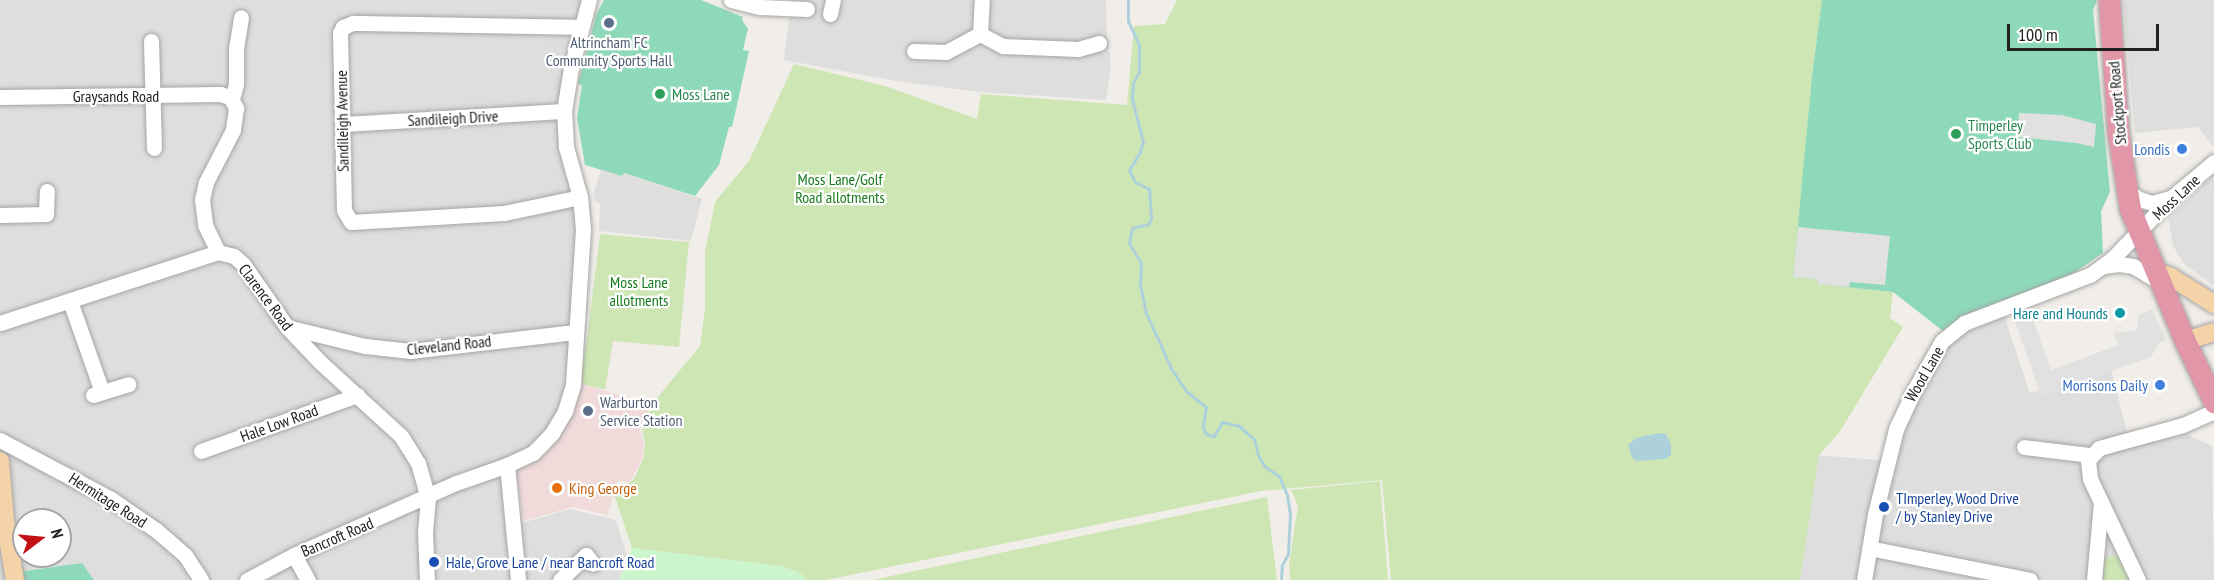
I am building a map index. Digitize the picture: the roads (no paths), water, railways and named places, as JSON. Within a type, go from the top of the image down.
[{"type":"highway","name":"Stockport Road","points":[[2109,0],[2118,127],[2126,190],[2139,233],[2214,402]]},
{"type":"main road","points":[[2158,277],[2171,277],[2214,304]]},
{"type":"main road","points":[[2185,341],[2214,333]]},
{"type":"main road","points":[[0,460],[5,520],[15,580]]},
{"type":"street","points":[[428,580],[425,531],[428,498],[456,483],[533,453],[552,433],[565,411],[573,384],[583,244],[580,197],[566,147],[564,111],[580,27],[589,0]]},
{"type":"street","points":[[731,0],[760,7],[807,9]]},
{"type":"street","points":[[980,34],[982,0]]},
{"type":"street","points":[[0,324],[218,252],[205,225],[202,198],[206,182],[233,130],[236,111],[232,99],[241,17]]},
{"type":"street","name":"Sandileigh Avenue","points":[[580,27],[346,24],[340,33],[344,210],[351,222],[504,213],[580,197]]},
{"type":"street","points":[[980,34],[1003,46],[1078,49],[1099,44]]},
{"type":"street","points":[[914,51],[946,52],[980,34]]},
{"type":"street","points":[[151,41],[154,148]]},
{"type":"street","name":"Graysands Road","points":[[0,97],[220,94],[232,99]]},
{"type":"street","name":"Sandileigh Drive","points":[[343,124],[564,111]]},
{"type":"street","name":"Moss Lane","points":[[2139,233],[2171,198],[2214,162]]},
{"type":"street","points":[[2126,190],[2139,199],[2152,203],[2171,198]]},
{"type":"street","points":[[0,215],[46,214],[47,191]]},
{"type":"street","name":"Wood Lane","points":[[1864,580],[1883,475],[1896,429],[1912,393],[1942,341],[1964,323],[2076,282],[2103,266],[2139,233]]},
{"type":"street","name":"Clarence Road","points":[[218,252],[234,256],[243,264],[287,327],[400,436],[418,463],[428,498]]},
{"type":"street","points":[[2103,266],[2119,264],[2133,266],[2158,277]]},
{"type":"street","points":[[70,301],[97,394],[128,384]]},
{"type":"street","name":"Cleveland Road","points":[[287,327],[365,346],[411,351],[576,332]]},
{"type":"street","name":"Hale Low Road","points":[[201,452],[357,395]]},
{"type":"street","points":[[2138,580],[2088,473],[2087,464],[2090,455],[2099,448],[2183,425],[2214,411]]},
{"type":"street","name":"Hermitage Road","points":[[0,440],[111,499],[156,530],[184,555],[201,580]]},
{"type":"street","points":[[2024,447],[2090,455]]},
{"type":"street","points":[[507,465],[518,580]]},
{"type":"street","name":"Bancroft Road","points":[[247,580],[294,555],[428,498]]},
{"type":"street","points":[[2094,580],[2101,502]]},
{"type":"street","points":[[1869,548],[2030,580]]},
{"type":"street","points":[[294,555],[308,580]]},
{"type":"street","points":[[560,580],[586,555],[593,564]]},
{"type":"water","points":[[1659,433],[1666,434],[1671,444],[1671,455],[1665,459],[1636,461],[1628,445],[1636,438]]},
{"type":"waterway","points":[[1128,0],[1128,21],[1139,45],[1139,72],[1133,83],[1132,99],[1143,142],[1129,170],[1135,182],[1149,189],[1151,219],[1148,224],[1132,228],[1129,243],[1141,263],[1140,285],[1146,313],[1172,370],[1187,392],[1206,407],[1203,427],[1206,434],[1214,436],[1222,422],[1239,426],[1254,439],[1258,455],[1264,466],[1279,476],[1287,495],[1290,513],[1288,554],[1282,565],[1281,580]]},
{"type":"place","name":"Altrincham FC Community Sports Hall","points":[[609,23]]},
{"type":"place","name":"Moss Lane","points":[[660,94]]},
{"type":"place","name":"Timperley Sports Club","points":[[1956,134]]},
{"type":"place","name":"Londis","points":[[2182,149]]},
{"type":"place","name":"Hare and Hounds","points":[[2120,313]]},
{"type":"place","name":"Morrisons Daily","points":[[2160,385]]},
{"type":"place","name":"Warburton Service Station","points":[[588,411]]},
{"type":"place","name":"King George","points":[[557,488]]},
{"type":"place","name":"TImperley, Wood Drive / by Stanley Drive","points":[[1884,507]]},
{"type":"place","name":"Hale, Grove Lane / near Bancroft Road","points":[[434,562]]},
{"type":"park label","name":"Moss Lane/Golf Road allotments","points":[[840,188]]},
{"type":"park label","name":"Moss Lane allotments","points":[[639,291]]}]
